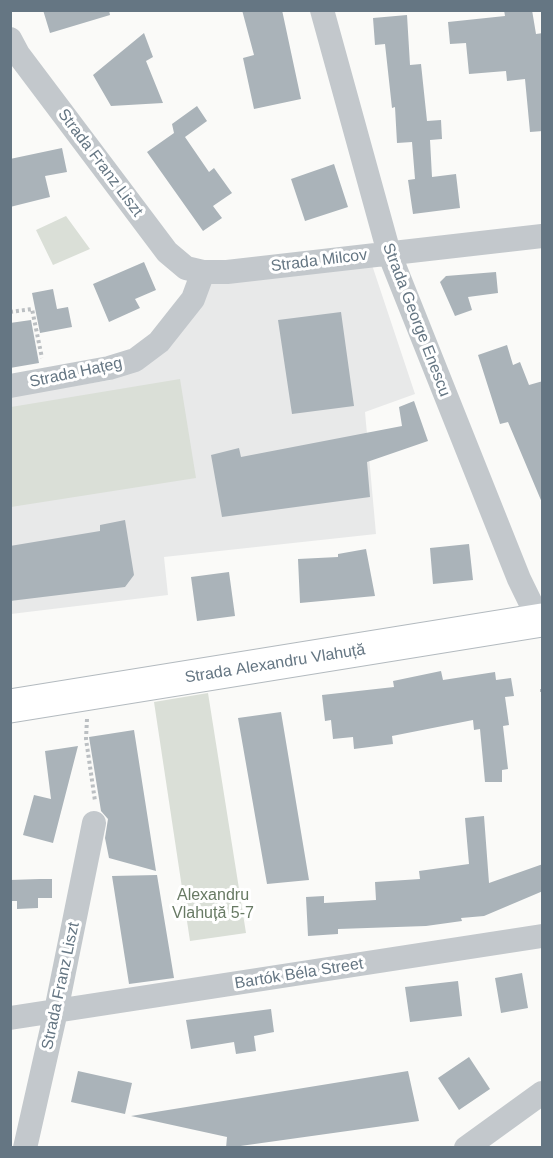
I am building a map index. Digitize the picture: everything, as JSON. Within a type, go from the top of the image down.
[{"type":"main road","name":"Strada Alexandru Vlahuță","points":[[10,706],[542,623]]},
{"type":"street","name":"Strada George Enescu","points":[[322,10],[389,253],[519,579],[542,623]]},
{"type":"street","name":"Strada Franz Liszt","points":[[13,50],[166,252],[186,268],[203,272]]},
{"type":"street","name":"Strada Milcov","points":[[203,272],[227,272],[543,236]]},
{"type":"street","name":"Strada Hațeg","points":[[10,386],[109,368],[135,360],[159,342],[193,299],[203,272]]},
{"type":"street","name":"Strada Franz Liszt","points":[[25,1148],[56,1011],[94,823]]},
{"type":"street","name":"Bartók Béla Street","points":[[10,1018],[543,936]]},
{"type":"street","points":[[466,1148],[543,1092]]},
{"type":"path","points":[[10,312],[32,309],[41,356]]},
{"type":"path","points":[[543,689],[543,695]]},
{"type":"path","points":[[88,694],[86,739],[95,796],[94,823]]},
{"type":"shaded area","points":[[371,262],[415,394],[365,412],[376,534],[164,557],[168,595],[11,614],[11,396],[111,380],[207,281]]},
{"type":"green space","points":[[66,216],[90,249],[53,265],[36,230]]},
{"type":"green space","points":[[180,379],[196,478],[11,507],[11,407]]},
{"type":"green space","name":"Alexandru Vlahuță 5-7","points":[[208,693],[246,933],[190,941],[154,702]]},
{"type":"building","points":[[43,10],[109,10],[110,15],[50,33]]},
{"type":"building","points":[[242,10],[282,10],[301,99],[254,109],[243,58],[254,55]]},
{"type":"building","points":[[504,10],[532,10],[536,34],[543,33],[543,131],[530,132],[525,79],[507,81],[506,71],[469,74],[466,43],[450,44],[448,22],[505,16]]},
{"type":"building","points":[[407,15],[410,65],[421,64],[427,121],[441,120],[442,139],[430,140],[432,177],[456,174],[460,208],[413,214],[408,180],[415,179],[412,142],[397,143],[395,107],[392,108],[385,44],[375,45],[373,18]]},
{"type":"building","points":[[144,33],[153,57],[146,61],[163,103],[111,106],[93,75]]},
{"type":"building","points":[[197,106],[207,121],[185,137],[209,172],[214,168],[232,193],[213,206],[222,218],[203,231],[147,152],[174,133],[172,124]]},
{"type":"building","points":[[62,148],[67,172],[45,176],[50,197],[10,207],[10,159]]},
{"type":"building","points":[[334,164],[348,207],[305,221],[291,179]]},
{"type":"building","points":[[144,262],[156,290],[135,299],[140,308],[109,322],[93,284]]},
{"type":"building","points":[[496,272],[498,293],[468,297],[472,310],[455,316],[440,282],[446,276]]},
{"type":"building","points":[[53,289],[57,309],[68,307],[72,327],[40,333],[32,293]]},
{"type":"building","points":[[341,312],[354,406],[292,414],[278,320]]},
{"type":"building","points":[[31,320],[39,363],[10,368],[10,323]]},
{"type":"building","points":[[507,345],[513,365],[520,362],[529,385],[543,381],[543,505],[508,422],[500,424],[478,355]]},
{"type":"building","points":[[414,401],[428,441],[367,462],[370,497],[222,517],[211,455],[239,448],[241,457],[402,426],[399,407]]},
{"type":"building","points":[[125,520],[134,575],[125,587],[10,601],[10,546],[100,531],[100,525]]},
{"type":"building","points":[[469,544],[473,580],[433,584],[430,548]]},
{"type":"building","points":[[366,549],[375,596],[300,603],[298,559],[338,557],[338,554]]},
{"type":"building","points":[[229,572],[235,616],[197,621],[191,577]]},
{"type":"building","points":[[441,671],[443,680],[495,672],[496,680],[511,678],[514,696],[505,697],[509,725],[503,726],[508,769],[502,770],[502,782],[485,782],[480,729],[474,730],[473,720],[392,736],[393,744],[354,749],[353,737],[333,739],[331,720],[325,721],[322,695],[394,687],[393,681]]},
{"type":"building","points":[[281,712],[309,880],[267,884],[238,718]]},
{"type":"building","points":[[134,730],[156,871],[109,858],[105,838],[108,819],[101,811],[89,737]]},
{"type":"building","points":[[78,746],[53,843],[23,835],[34,795],[51,799],[45,751]]},
{"type":"building","points":[[484,816],[489,883],[543,864],[543,891],[484,916],[461,918],[462,921],[426,926],[338,929],[338,934],[308,936],[306,897],[324,896],[324,903],[376,900],[375,882],[420,879],[419,871],[469,864],[465,818]]},
{"type":"building","points":[[157,875],[174,978],[129,984],[112,876]]},
{"type":"building","points":[[52,879],[52,898],[38,898],[38,908],[17,909],[17,901],[10,901],[10,880]]},
{"type":"building","points":[[522,973],[528,1008],[501,1013],[495,978]]},
{"type":"building","points":[[458,981],[462,1016],[410,1022],[405,987]]},
{"type":"building","points":[[271,1009],[274,1032],[254,1036],[256,1051],[236,1054],[234,1042],[191,1049],[186,1020]]},
{"type":"building","points":[[469,1057],[490,1089],[459,1110],[438,1078]]},
{"type":"building","points":[[78,1071],[132,1083],[125,1114],[71,1102]]},
{"type":"building","points":[[408,1071],[419,1121],[226,1148],[227,1137],[131,1116]]}]
